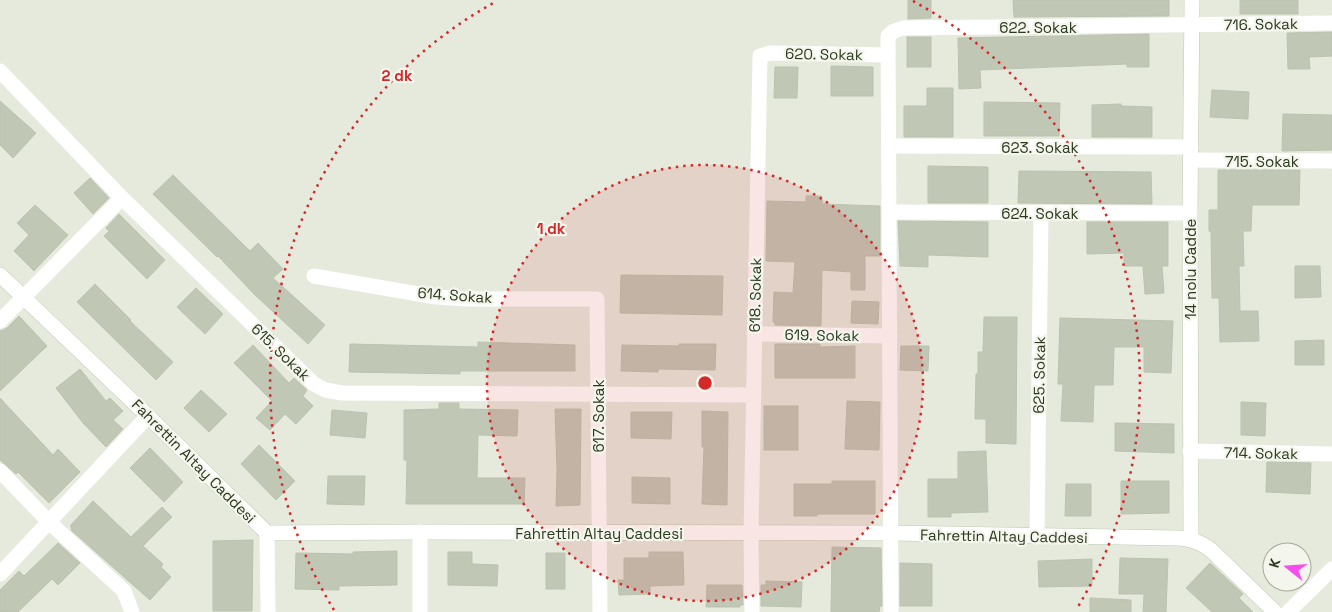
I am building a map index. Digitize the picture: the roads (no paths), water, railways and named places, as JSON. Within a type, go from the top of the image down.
[{"type":"street","name":"14 nolu Cadde","points":[[1191,539],[1190,214],[1192,0]]},
{"type":"street","name":"716. Sokak","points":[[1191,26],[1332,23]]},
{"type":"street","name":"622. Sokak","points":[[888,54],[888,36],[894,31],[903,28],[1191,26]]},
{"type":"street","name":"620. Sokak","points":[[760,56],[770,53],[888,54]]},
{"type":"street","points":[[888,54],[891,612]]},
{"type":"street","name":"618. Sokak","points":[[752,612],[753,395],[760,56]]},
{"type":"street","name":"615. Sokak","points":[[0,71],[122,198],[314,384],[324,390],[342,393],[753,395]]},
{"type":"street","name":"623. Sokak","points":[[889,146],[1191,154]]},
{"type":"street","name":"715. Sokak","points":[[1191,154],[1332,161]]},
{"type":"street","points":[[0,321],[122,198]]},
{"type":"street","name":"624. Sokak","points":[[889,212],[1190,214]]},
{"type":"street","name":"625. Sokak","points":[[1037,537],[1041,213]]},
{"type":"street","name":"Fahrettin Altay Caddesi","points":[[0,275],[267,533],[891,534],[1191,539],[1201,542],[1211,550],[1276,612]]},
{"type":"street","name":"614. Sokak","points":[[314,276],[436,297],[597,299]]},
{"type":"street","name":"617. Sokak","points":[[597,299],[600,612]]},
{"type":"street","name":"619. Sokak","points":[[754,334],[890,336]]},
{"type":"street","points":[[0,574],[148,416]]},
{"type":"street","name":"714. Sokak","points":[[1190,451],[1332,454]]},
{"type":"street","points":[[0,471],[49,522],[124,591],[132,612]]},
{"type":"street","points":[[420,532],[420,612]]},
{"type":"street","points":[[267,533],[268,612]]},
{"type":"street","points":[[1288,612],[1332,569]]}]
